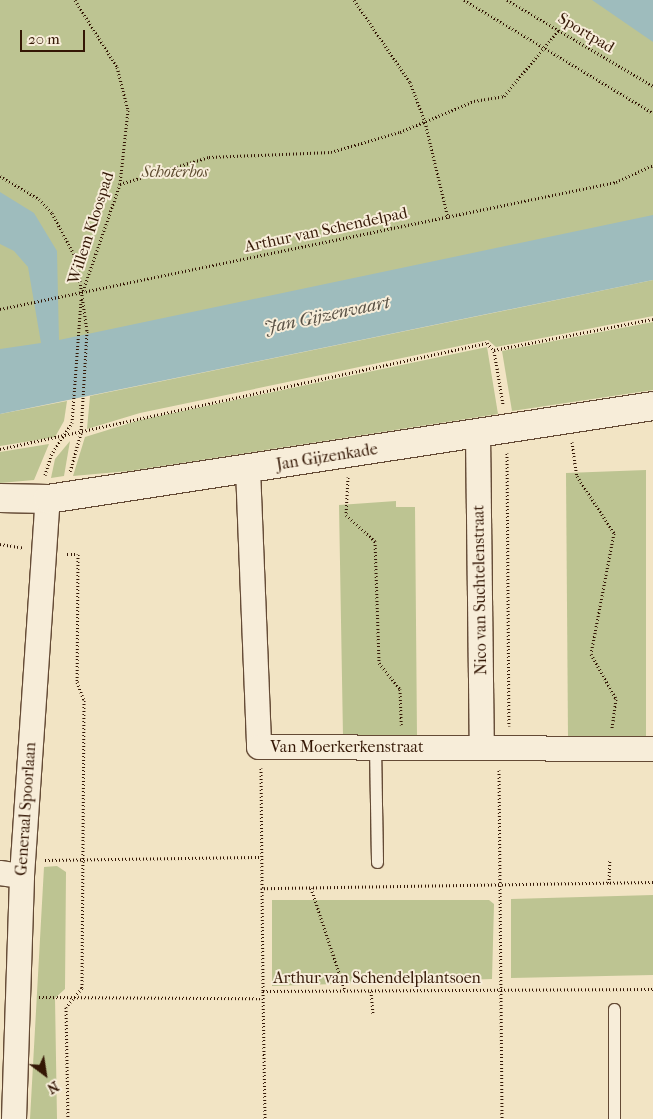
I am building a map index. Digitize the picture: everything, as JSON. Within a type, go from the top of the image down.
[{"type":"street","name":"Jan Gijzenkade","points":[[0,498],[58,498],[653,406]]},
{"type":"street","name":"Nico van Suchtelenstraat","points":[[478,434],[482,746]]},
{"type":"street","name":"Van Moerkerkenstraat","points":[[248,469],[259,747],[610,746],[653,748]]},
{"type":"street","name":"Generaal Spoorlaan","points":[[14,1119],[18,997],[15,870],[58,498]]},
{"type":"lane","points":[[375,746],[378,862]]},
{"type":"lane","points":[[614,1009],[614,1119]]},
{"type":"path","name":"Willem Kloospad","points":[[58,498],[45,469],[64,438],[73,410],[77,332],[82,294],[120,184],[128,110],[118,67],[74,0]]},
{"type":"path","points":[[354,0],[399,60],[425,122],[448,218]]},
{"type":"path","points":[[464,0],[653,113]]},
{"type":"path","name":"Sportpad","points":[[507,0],[653,86]]},
{"type":"path","points":[[120,184],[208,157],[331,152],[425,122],[474,101],[504,96],[558,30]]},
{"type":"path","name":"Arthur van Schendelpad","points":[[0,309],[82,294],[616,182],[653,165]]},
{"type":"path","points":[[0,176],[39,199],[52,213],[77,260],[87,331],[83,409],[81,434],[68,476],[58,498]]},
{"type":"path","points":[[494,350],[653,319]]},
{"type":"path","points":[[0,449],[64,438],[140,416],[487,343],[494,350],[507,429]]},
{"type":"path","points":[[573,419],[572,457],[578,476],[614,533],[591,654],[616,699],[610,746]]},
{"type":"path","points":[[348,454],[346,515],[375,541],[379,664],[400,690],[402,746]]},
{"type":"path","points":[[59,554],[78,554],[77,682],[84,700],[82,988],[66,1007],[68,1119]]},
{"type":"path","name":"Arthur van Schendelplantsoen","points":[[259,747],[263,991],[653,989]]},
{"type":"path","points":[[15,870],[83,860],[262,857]]},
{"type":"path","points":[[609,883],[610,860]]},
{"type":"path","points":[[262,888],[653,882]]},
{"type":"path","name":"Arthur van Schendelplantsoen","points":[[500,885],[501,990]]},
{"type":"path","points":[[311,888],[345,991]]},
{"type":"path","points":[[501,990],[502,1119]]},
{"type":"path","points":[[263,991],[265,1119]]},
{"type":"path","points":[[371,991],[372,1014]]},
{"type":"path","points":[[18,997],[264,998]]},
{"type":"green space","name":"Schoterbos","points":[[0,0],[653,0],[653,248],[0,377]]},
{"type":"green space","points":[[653,280],[653,316],[496,347],[488,340],[140,413],[87,429],[90,396]]},
{"type":"green space","points":[[653,322],[653,390],[512,411],[502,351]]},
{"type":"green space","points":[[487,347],[498,414],[129,471],[73,476],[85,437],[140,420]]},
{"type":"green space","points":[[67,401],[64,421],[55,437],[0,446],[0,414]]},
{"type":"green space","points":[[70,441],[64,476],[51,478],[55,459]]},
{"type":"green space","points":[[49,444],[34,480],[0,483],[0,452]]},
{"type":"green space","points":[[646,470],[646,736],[568,737],[566,473]]},
{"type":"green space","points":[[396,501],[396,507],[415,507],[417,736],[343,736],[339,505]]},
{"type":"green space","points":[[57,866],[66,872],[65,989],[55,998],[57,1119],[30,1119],[44,867]]},
{"type":"green space","points":[[653,895],[653,975],[511,978],[511,899]]},
{"type":"green space","points":[[272,900],[489,900],[494,904],[492,979],[272,986]]},
{"type":"water","points":[[592,0],[653,0],[653,42]]},
{"type":"water","name":"Jan Gijzenvaart","points":[[0,192],[34,213],[57,251],[59,340],[653,215],[653,280],[0,414],[0,349],[41,343],[28,267],[14,251],[0,244]]}]
